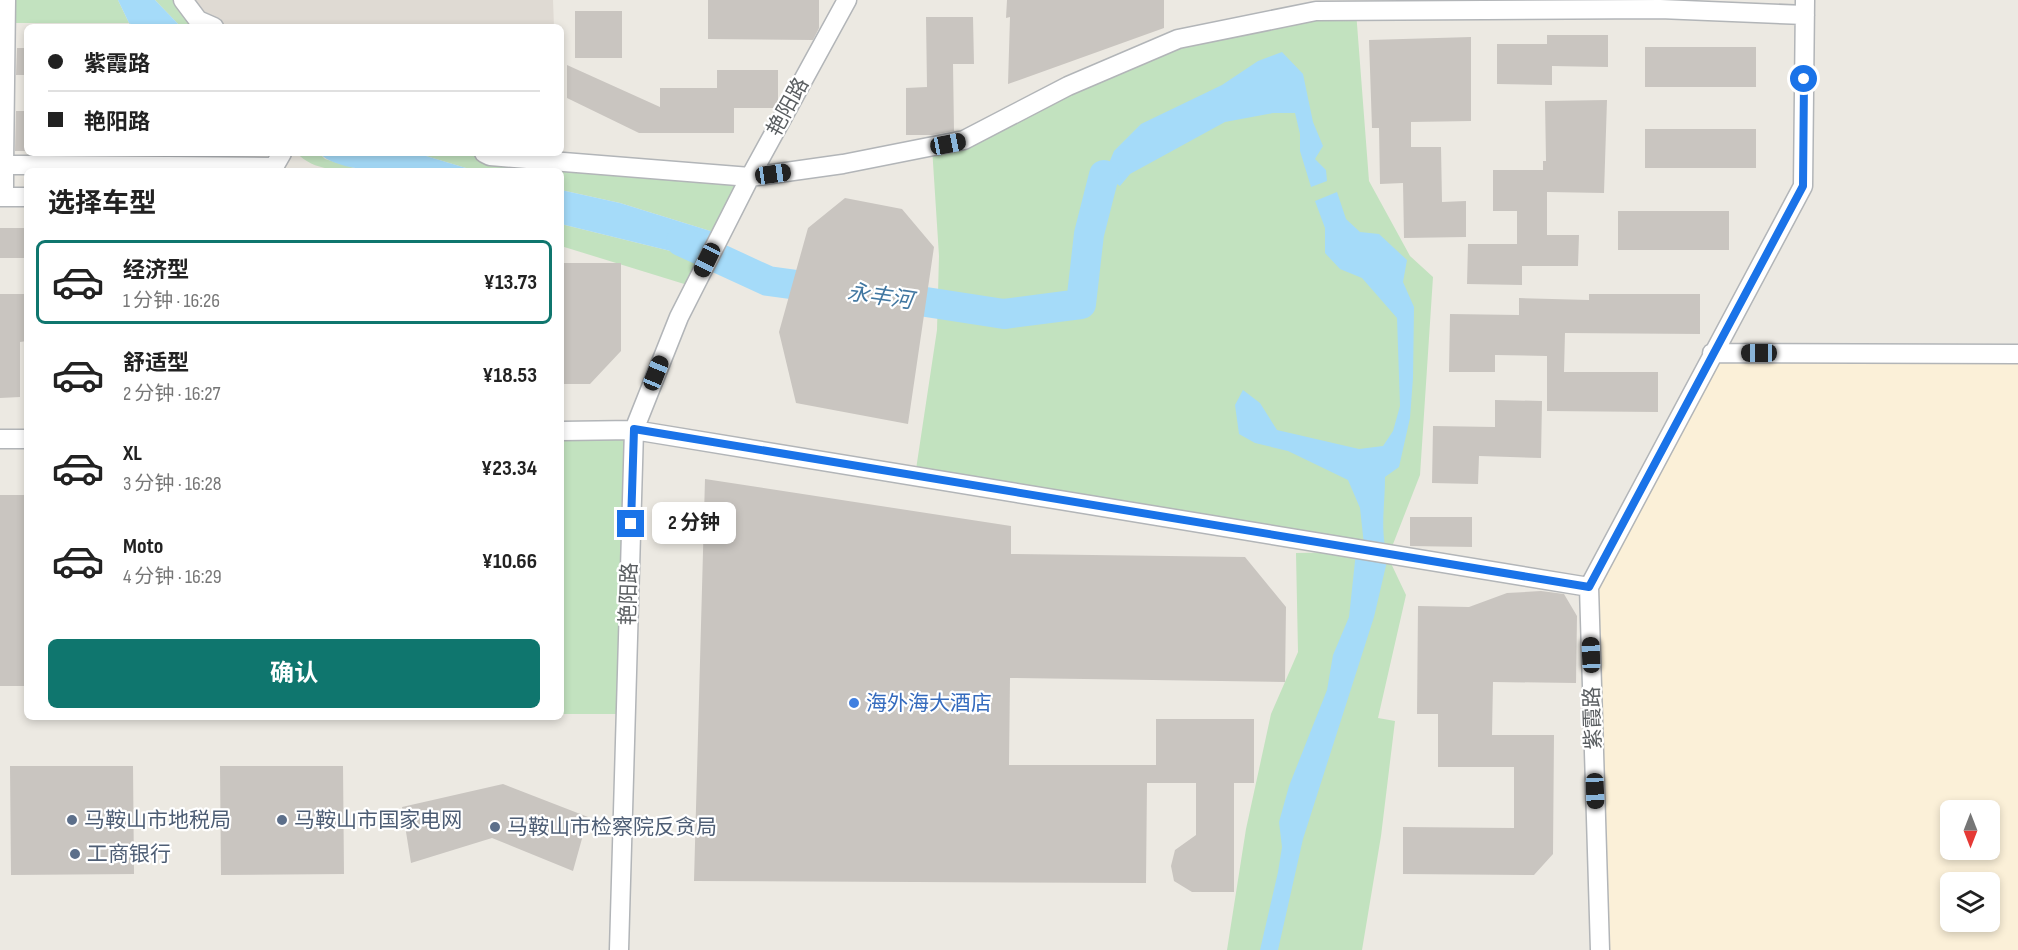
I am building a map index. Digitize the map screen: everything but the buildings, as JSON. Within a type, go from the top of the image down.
[{"type":"street","points":[[6,0],[2,197],[24,197]]},
{"type":"street","points":[[183,0],[198,20],[207,24]]},
{"type":"street","name":"艳阳路","points":[[620,950],[634,429],[679,317],[750,177],[847,0]]},
{"type":"street","points":[[490,156],[750,177],[843,164],[964,140],[1068,86],[1178,39],[1316,10],[1805,7]]},
{"type":"street","name":"紫霞路","points":[[1600,950],[1589,587],[1803,186],[1805,7]]},
{"type":"street","points":[[4,165],[46,168],[279,164]]},
{"type":"street","points":[[1712,353],[2018,354]]},
{"type":"street","points":[[564,431],[634,429],[1589,587]]},
{"type":"street","points":[[0,439],[24,439]]},
{"type":"shaded area","points":[[183,0],[553,0],[554,24],[211,24]]},
{"type":"shaded area","points":[[1712,353],[2018,354],[2018,950],[1600,950],[1589,587]]},
{"type":"green space","points":[[15,0],[118,0],[129,23],[15,23]]},
{"type":"green space","points":[[155,0],[184,0],[211,24],[178,24]]},
{"type":"green space","points":[[1356,11],[1369,181],[1410,256],[1433,277],[1420,475],[1388,557],[1406,595],[1378,718],[1395,721],[1381,836],[1362,950],[1227,950],[1246,829],[1271,714],[1298,652],[1296,553],[1351,552],[915,476],[937,330],[939,256],[932,147],[1178,39]]},
{"type":"green space","points":[[300,156],[322,156],[354,168],[319,167]]},
{"type":"green space","points":[[426,156],[517,156],[750,177],[720,234],[620,203],[564,191],[564,168],[466,168]]},
{"type":"green space","points":[[564,225],[707,260],[694,287],[564,247]]},
{"type":"green space","points":[[634,430],[625,714],[564,714],[564,431]]},
{"type":"water","points":[[118,0],[155,0],[178,24],[131,24]]},
{"type":"water","points":[[1282,52],[1303,74],[1313,122],[1323,146],[1315,159],[1326,170],[1327,181],[1311,187],[1300,151],[1300,134],[1295,113],[1273,113],[1225,122],[1130,174],[1120,186],[1104,175],[1114,151],[1141,124],[1222,85],[1258,61]]},
{"type":"water","points":[[324,156],[426,156],[466,168],[356,168],[331,161]]},
{"type":"water","points":[[564,191],[620,203],[720,234],[707,260],[564,225]]},
{"type":"water","points":[[1337,192],[1346,219],[1360,232],[1379,234],[1407,260],[1403,282],[1414,307],[1410,418],[1399,467],[1385,477],[1383,521],[1385,547],[1364,545],[1360,508],[1348,480],[1288,451],[1255,443],[1239,434],[1235,405],[1243,390],[1260,403],[1277,430],[1359,449],[1383,446],[1393,431],[1400,406],[1397,318],[1362,278],[1340,269],[1325,253],[1325,228],[1315,201]]},
{"type":"water","points":[[1356,552],[1388,557],[1374,617],[1303,839],[1278,950],[1260,950],[1282,847],[1279,822],[1289,786],[1327,690],[1333,655],[1349,617]]},
{"type":"waterway","name":"永丰河","points":[[887,296],[1004,314],[1081,304],[1089,234],[1104,175]]},
{"type":"waterway","name":"永丰河","points":[[681,241],[768,281],[834,290]]},
{"type":"place","name":"海外海大酒店","points":[[854,703]]},
{"type":"place","name":"马鞍山市地税局","points":[[72,820]]},
{"type":"place","name":"马鞍山市国家电网","points":[[282,820]]},
{"type":"place","name":"马鞍山市检察院反贪局","points":[[495,827]]},
{"type":"place","name":"工商银行","points":[[75,854]]},
{"type":"route","points":[[631,524],[634,429],[1589,587],[1803,186],[1804,79]]}]
